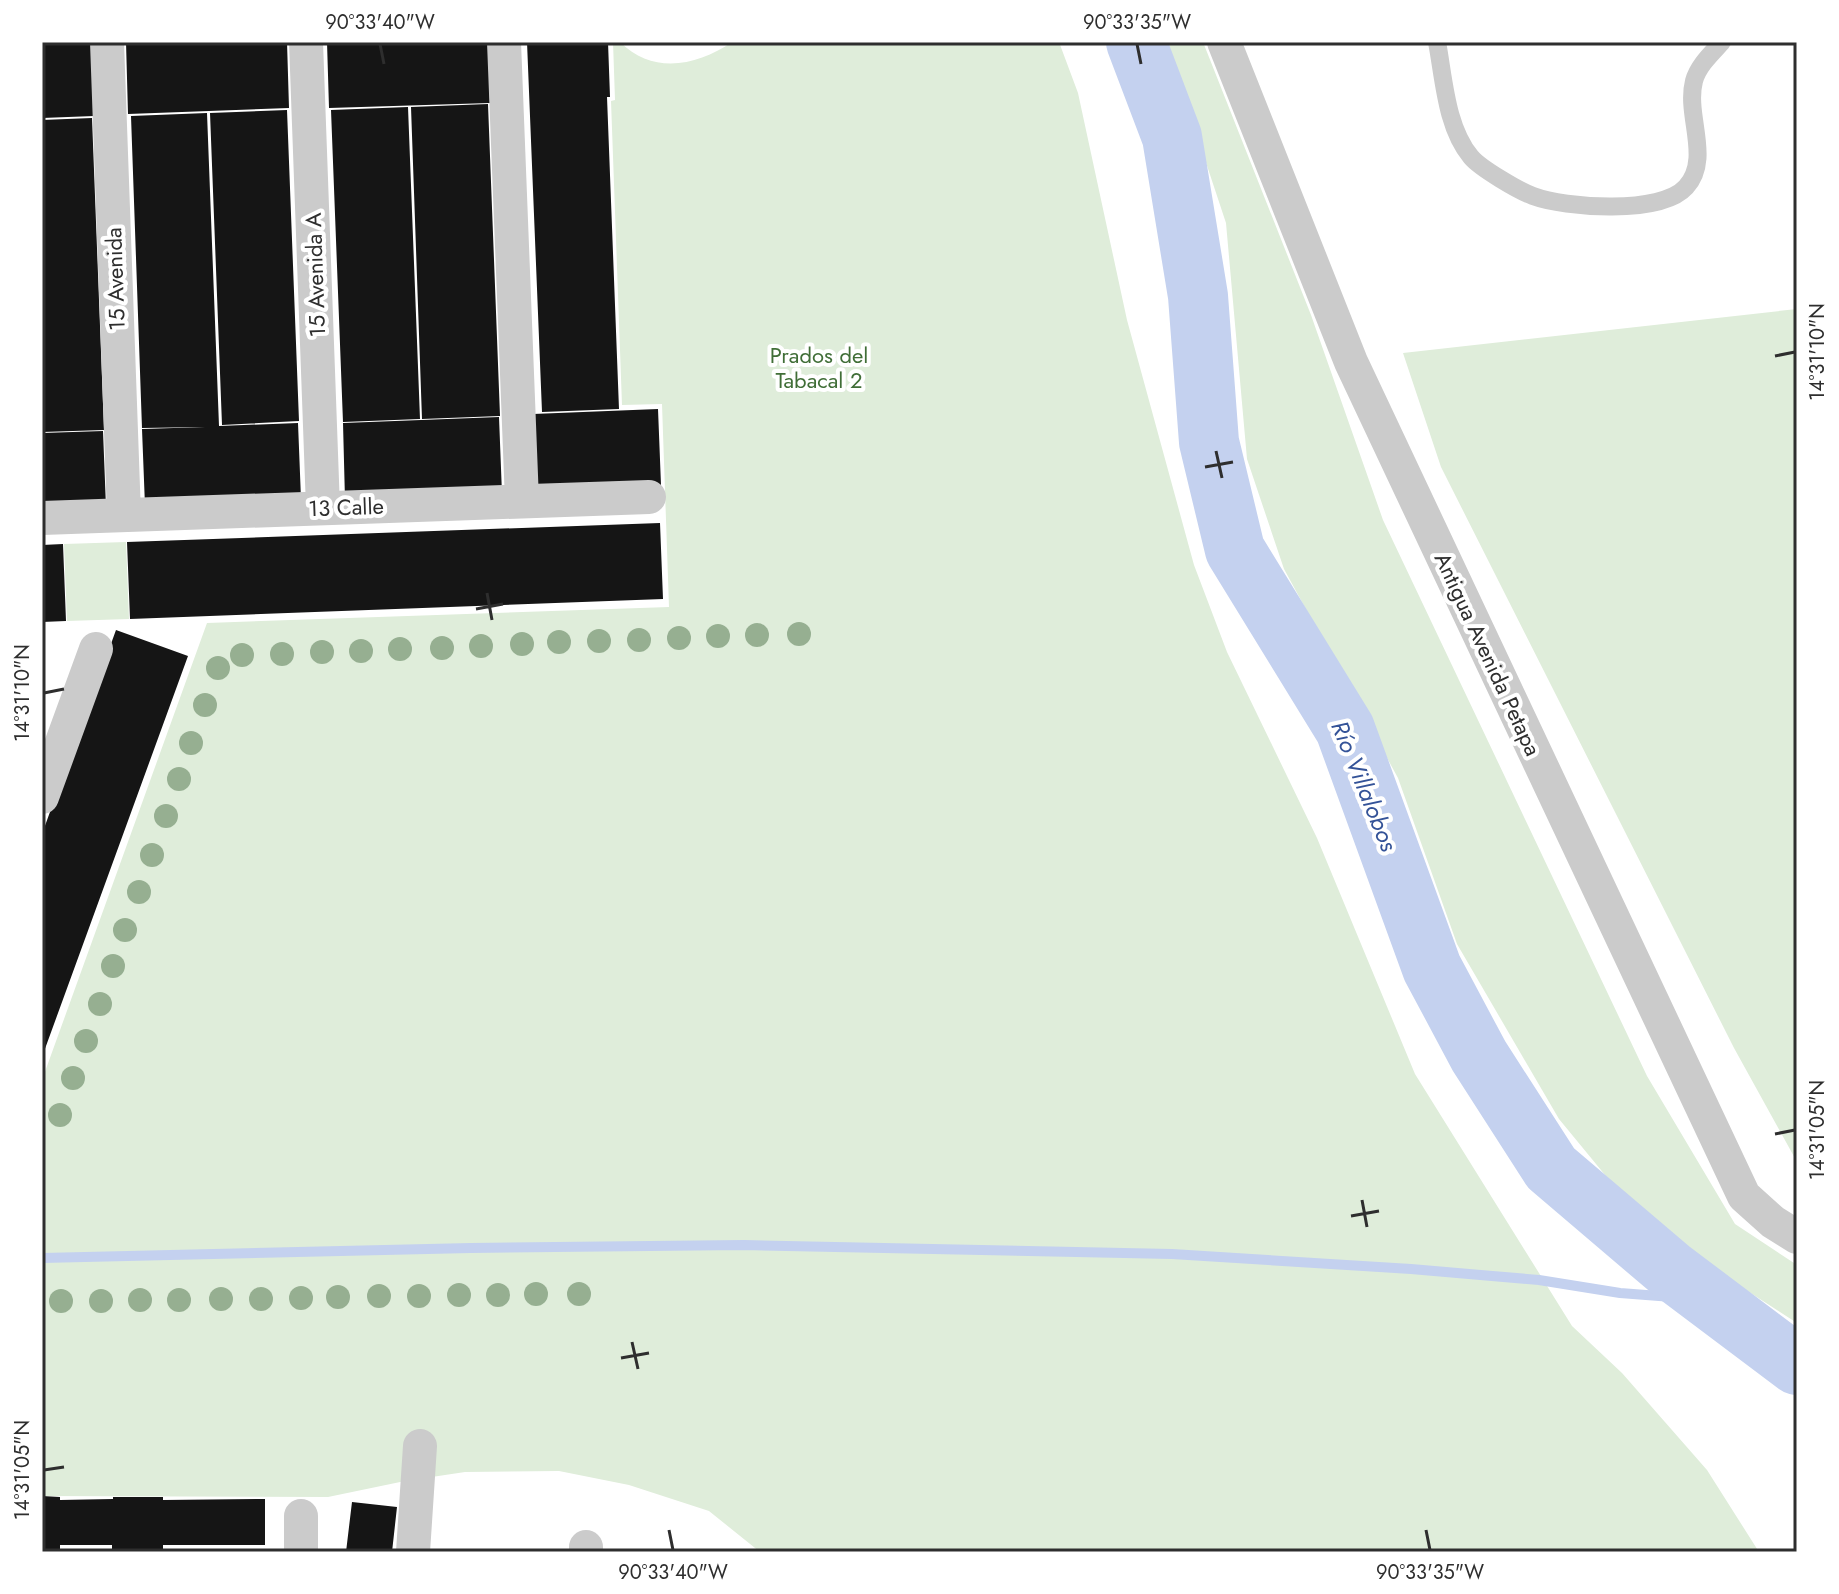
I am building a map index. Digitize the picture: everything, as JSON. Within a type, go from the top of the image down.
[{"type":"street","name":"15 Avenida","points":[[107,42],[124,515]]},
{"type":"street","name":"15 Avenida A","points":[[306,42],[323,508]]},
{"type":"street","points":[[504,42],[522,501]]},
{"type":"street","name":"Antigua Avenida Petapa","points":[[1224,42],[1351,362],[1744,1196],[1773,1222],[1797,1237]]},
{"type":"street","name":"13 Calle","points":[[42,518],[649,497]]},
{"type":"street","points":[[42,797],[52,738],[96,649]]},
{"type":"street","points":[[413,1552],[420,1446]]},
{"type":"street","points":[[301,1516],[301,1552]]},
{"type":"lane","points":[[1437,42],[1448,105],[1459,140],[1473,160],[1531,196],[1573,205],[1662,201],[1684,189],[1697,165],[1698,146],[1691,98],[1694,80],[1698,70],[1722,42]]},
{"type":"green space","name":"Prados del Tabacal 2","points":[[613,42],[620,42],[646,59],[675,63],[704,57],[732,42],[1059,42],[1078,93],[1127,320],[1194,565],[1227,652],[1317,838],[1415,1074],[1572,1326],[1622,1373],[1707,1470],[1759,1552],[760,1552],[709,1511],[629,1485],[559,1471],[465,1472],[328,1497],[42,1496],[42,1080],[207,623],[669,607],[662,404],[622,405],[611,101],[615,100]]},
{"type":"green space","points":[[1166,42],[1203,42],[1311,315],[1383,520],[1647,1076],[1735,1224],[1797,1265],[1797,1323],[1647,1226],[1559,1119],[1457,944],[1398,778],[1284,569],[1247,459],[1226,223]]},
{"type":"green space","points":[[1797,309],[1797,1162],[1734,1048],[1441,467],[1403,353]]},
{"type":"green space","points":[[126,542],[129,619],[67,621],[64,544]]},
{"type":"building","points":[[42,42],[92,42],[94,116],[42,118]]},
{"type":"building","points":[[126,42],[287,42],[289,108],[128,114]]},
{"type":"building","points":[[327,42],[488,42],[490,103],[329,108]]},
{"type":"building","points":[[527,42],[608,42],[610,97],[607,97],[619,409],[542,412]]},
{"type":"building","points":[[488,104],[500,416],[422,419],[411,107]]},
{"type":"building","points":[[408,107],[420,419],[343,422],[331,110]]},
{"type":"building","points":[[287,110],[299,421],[222,425],[210,113]]},
{"type":"building","points":[[207,113],[219,426],[298,423],[301,499],[145,506],[142,429],[205,427],[142,428],[131,116]]},
{"type":"building","points":[[92,118],[104,430],[42,432],[42,120]]},
{"type":"building","points":[[658,409],[661,485],[536,490],[533,414]]},
{"type":"building","points":[[499,417],[502,494],[345,500],[343,423]]},
{"type":"building","points":[[103,431],[106,507],[42,510],[42,433]]},
{"type":"building","points":[[660,523],[663,599],[130,619],[127,542]]},
{"type":"building","points":[[63,544],[66,621],[42,622],[42,545]]},
{"type":"building","points":[[116,630],[188,656],[42,1057],[42,834]]},
{"type":"building","points":[[42,1496],[60,1497],[60,1500],[113,1497],[265,1499],[265,1545],[163,1545],[163,1552],[112,1552],[112,1545],[60,1545],[60,1552],[42,1552]]},
{"type":"building","points":[[352,1502],[397,1507],[392,1552],[346,1552]]},
{"type":"waterway","name":"Río Villalobos","points":[[1136,42],[1172,137],[1198,296],[1209,442],[1235,550],[1345,729],[1432,968],[1479,1056],[1551,1168],[1672,1271],[1797,1365]]},
{"type":"waterway","points":[[42,1258],[744,1245],[1172,1254],[1411,1269],[1711,1300]]}]
